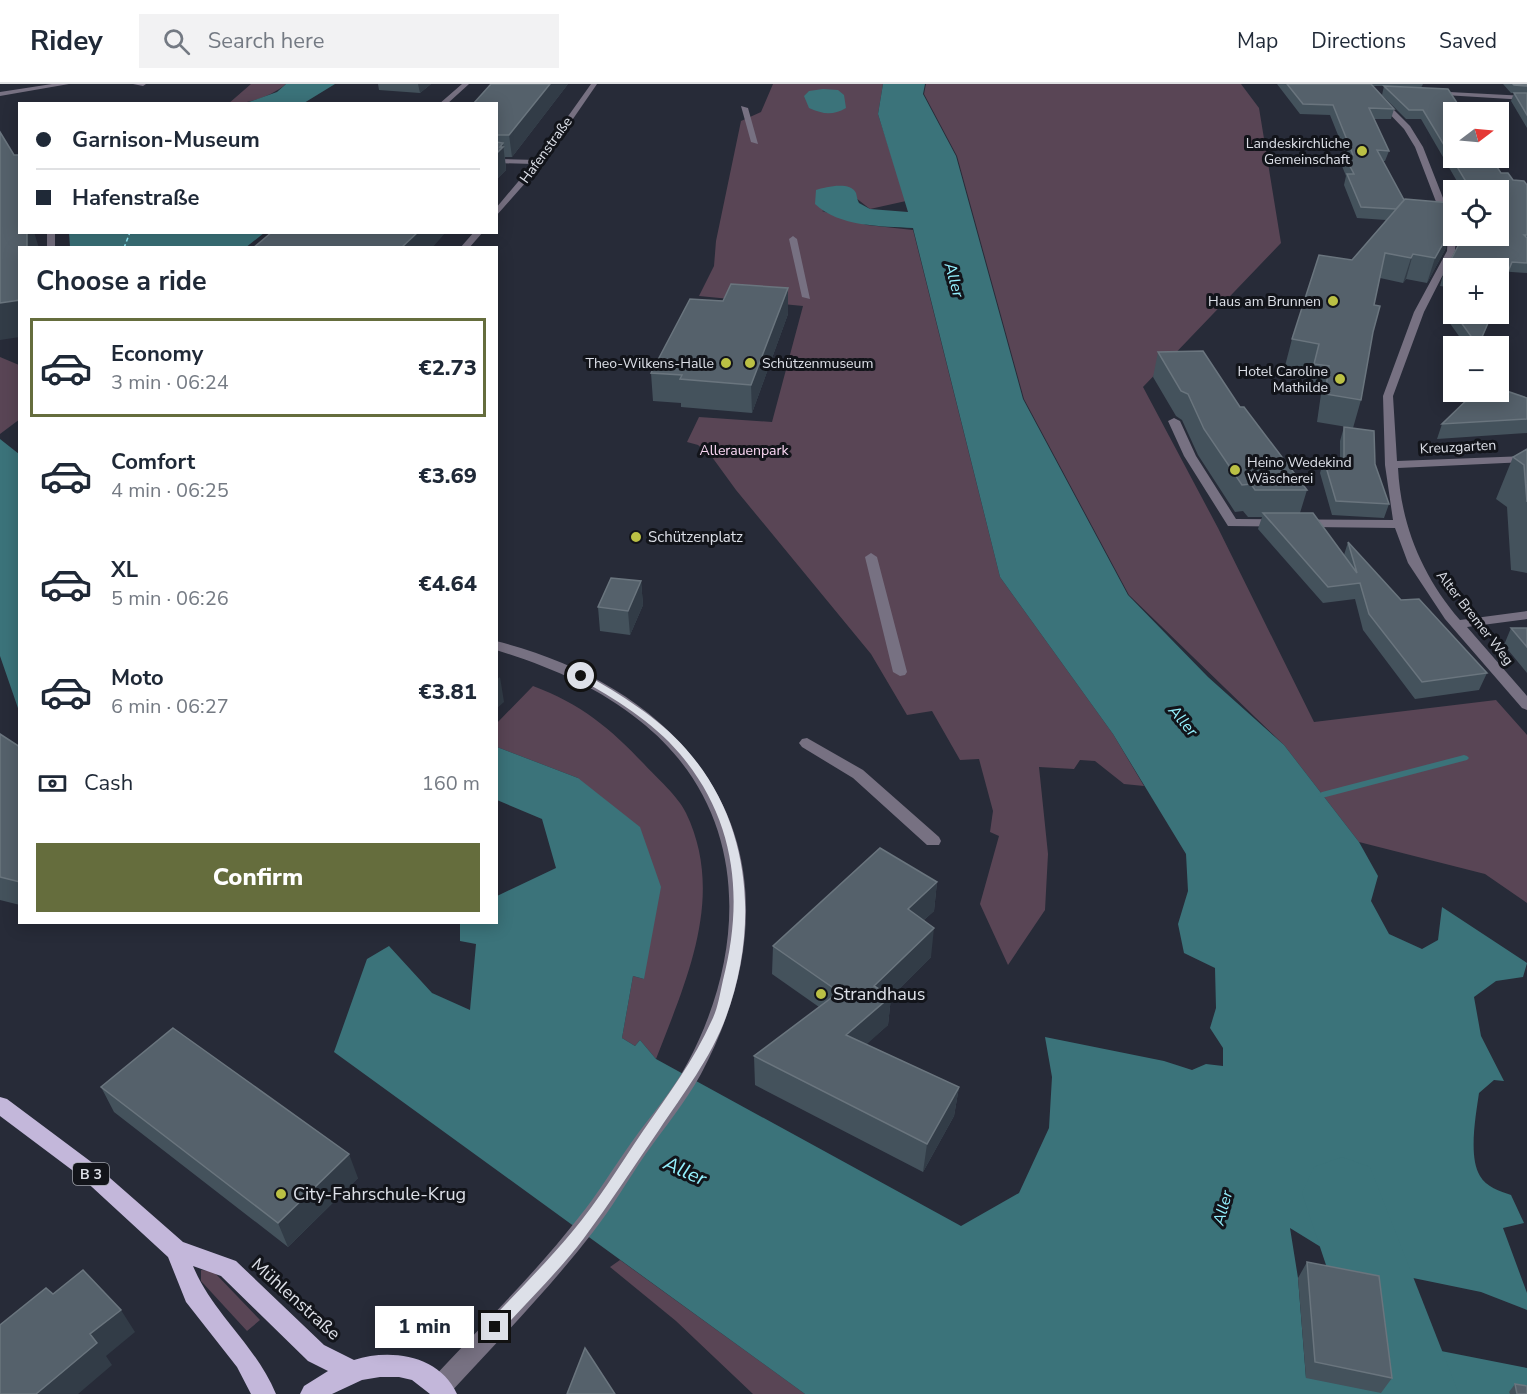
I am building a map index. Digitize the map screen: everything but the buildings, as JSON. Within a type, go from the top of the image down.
[{"type":"main road","name":"Mühlenstraße","points":[[0,1105],[87,1170],[176,1250],[228,1268],[316,1353],[351,1371]]},
{"type":"main road","name":"Mühlenstraße","points":[[176,1250],[194,1294],[245,1359],[264,1394]]},
{"type":"main road","points":[[312,1394],[330,1381],[351,1371],[377,1365],[401,1366],[422,1373],[442,1390]]},
{"type":"street","points":[[0,94],[66,84]]},
{"type":"street","points":[[136,84],[143,84]]},
{"type":"street","points":[[444,102],[466,84]]},
{"type":"street","name":"Hafenstraße","points":[[498,212],[539,162],[594,84]]},
{"type":"street","name":"Alter Bremer Weg","points":[[1372,88],[1407,128],[1419,147],[1452,233],[1451,251],[1419,312],[1388,396],[1391,465],[1400,524],[1414,563],[1457,624],[1527,705]]},
{"type":"street","points":[[1426,93],[1527,98]]},
{"type":"street","points":[[744,108],[756,142]]},
{"type":"street","points":[[498,161],[539,162]]},
{"type":"street","points":[[466,246],[477,234]]},
{"type":"street","points":[[793,239],[807,297]]},
{"type":"street","points":[[1174,421],[1191,456],[1232,523],[1400,524]]},
{"type":"street","name":"Kreuzgarten","points":[[1391,465],[1527,459]]},
{"type":"street","points":[[872,556],[900,672]]},
{"type":"street","points":[[1457,624],[1527,615]]},
{"type":"street","points":[[442,1390],[578,1235],[693,1071],[720,1017],[737,948],[741,902],[734,854],[724,819],[683,752],[624,700],[581,676],[535,657],[498,646]]},
{"type":"street","points":[[807,743],[858,774],[933,842]]},
{"type":"green space","points":[[251,84],[286,84],[258,99],[230,102]]},
{"type":"green space","name":"Allerauenpark","points":[[773,84],[883,84],[878,114],[906,201],[870,209],[856,198],[822,211],[867,225],[913,230],[1000,577],[1113,734],[1144,786],[1124,784],[1095,761],[1080,760],[1074,769],[1039,767],[1048,854],[1045,910],[1008,965],[980,904],[999,836],[990,832],[993,811],[979,759],[960,760],[932,711],[907,715],[871,654],[736,490],[712,457],[698,445],[687,442],[699,417],[772,422],[803,306],[699,296],[714,266],[716,241],[741,121],[761,112]]},
{"type":"green space","points":[[926,84],[1241,84],[1259,108],[1281,243],[1143,387],[1218,528],[1314,722],[1496,700],[1527,735],[1527,903],[1485,874],[1359,842],[1284,745],[1129,595],[1024,399],[957,156],[924,94]]},
{"type":"green space","points":[[0,357],[18,365],[18,420],[0,434]]},
{"type":"green space","points":[[533,686],[550,693],[580,709],[607,728],[667,787],[686,813],[697,844],[702,875],[702,907],[689,969],[656,1059],[640,1040],[635,1046],[622,1038],[633,976],[644,979],[578,778],[498,747],[498,722]]},
{"type":"green space","points":[[620,1260],[805,1394],[753,1394],[676,1321],[610,1267]]},
{"type":"green space","points":[[201,1270],[213,1271],[260,1320],[247,1331],[201,1281]]},
{"type":"water","points":[[286,84],[335,84],[306,102],[249,102],[277,92]]},
{"type":"water","name":"Aller","points":[[883,84],[925,84],[923,94],[956,156],[1023,399],[1128,595],[1208,677],[1284,745],[1359,842],[1378,876],[1371,901],[1389,934],[1422,949],[1438,940],[1442,907],[1527,963],[1523,977],[1496,981],[1474,997],[1481,1036],[1504,1081],[1494,1080],[1479,1093],[1474,1158],[1476,1168],[1483,1180],[1490,1186],[1511,1195],[1524,1223],[1503,1228],[1527,1293],[1527,1310],[1481,1292],[1350,1265],[1290,1228],[1298,1278],[1306,1378],[1375,1338],[1527,1368],[1527,1394],[805,1394],[334,1052],[367,959],[389,946],[432,993],[470,1010],[476,944],[460,941],[460,924],[498,924],[498,896],[556,868],[542,819],[498,800],[498,747],[578,778],[640,827],[661,887],[644,979],[633,976],[622,1038],[635,1046],[640,1040],[656,1059],[961,1226],[1019,1193],[1049,1128],[1052,1077],[1045,1037],[1164,1061],[1192,1070],[1206,1064],[1223,1066],[1223,1048],[1210,1028],[1216,1008],[1215,968],[1184,953],[1178,924],[1188,891],[1186,854],[1113,734],[1000,577],[913,228],[874,226],[848,221],[825,212],[815,204],[816,190],[843,186],[853,189],[859,203],[870,209],[908,212],[878,114]]},
{"type":"water","points":[[838,90],[844,95],[846,108],[828,113],[809,108],[804,96],[809,91]]},
{"type":"water","points":[[69,234],[263,234],[248,246],[70,246]]},
{"type":"water","points":[[0,439],[18,453],[18,708],[0,656]]},
{"type":"waterway","points":[[1322,795],[1464,758]]},
{"type":"waterway","points":[[1342,1193],[1414,1394]]},
{"type":"ferry route","points":[[125,246],[129,234]]},
{"type":"place","name":"Landeskirchliche Gemeinschaft","points":[[1362,151]]},
{"type":"place","name":"Haus am Brunnen","points":[[1333,301]]},
{"type":"place","name":"Theo-Wilkens-Halle","points":[[726,363]]},
{"type":"place","name":"Schützenmuseum","points":[[750,363]]},
{"type":"place","name":"Hotel Caroline Mathilde","points":[[1340,379]]},
{"type":"place","name":"Heino Wedekind Wäscherei","points":[[1235,470]]},
{"type":"place","name":"Schützenplatz","points":[[636,537]]},
{"type":"place","name":"Strandhaus","points":[[821,994]]},
{"type":"place","name":"City-Fahrschule-Krug","points":[[281,1194]]},
{"type":"route","points":[[495,1327],[578,1235],[693,1071],[720,1017],[737,948],[741,902],[734,854],[724,819],[705,783],[683,752],[657,727],[624,700],[581,676]]}]
